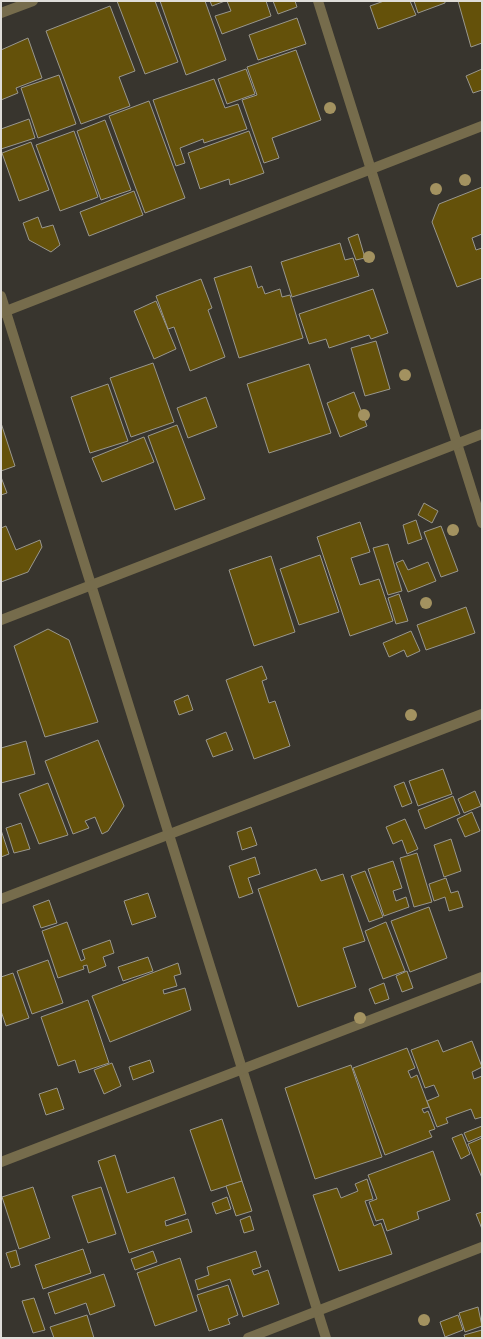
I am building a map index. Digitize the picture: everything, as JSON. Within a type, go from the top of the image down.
[{"type":"street","points":[[1,13],[33,1]]},
{"type":"street","points":[[318,1],[482,523]]},
{"type":"street","points":[[3,312],[482,126]]},
{"type":"street","points":[[1,296],[3,312],[92,585],[326,1338]]},
{"type":"street","points":[[1,620],[482,434]]},
{"type":"street","points":[[1,899],[482,714]]},
{"type":"street","points":[[1,1162],[482,977]]},
{"type":"street","points":[[248,1338],[482,1247]]},
{"type":"building","points":[[117,1],[155,1],[178,62],[145,74]]},
{"type":"building","points":[[160,1],[205,1],[226,60],[186,75]]},
{"type":"building","points":[[210,1],[225,1],[212,6]]},
{"type":"building","points":[[227,1],[266,1],[271,16],[222,34],[215,16],[231,11]]},
{"type":"building","points":[[273,1],[295,1],[297,7],[278,14]]},
{"type":"building","points":[[384,1],[410,1],[416,15],[378,29],[370,6]]},
{"type":"building","points":[[414,1],[445,1],[445,3],[418,13]]},
{"type":"building","points":[[458,1],[482,1],[482,43],[471,47]]},
{"type":"building","points":[[110,6],[135,71],[119,77],[130,106],[81,124],[46,31]]},
{"type":"building","points":[[297,18],[306,44],[258,60],[249,35]]},
{"type":"building","points":[[28,38],[42,78],[16,88],[18,93],[1,100],[1,50]]},
{"type":"building","points":[[296,50],[321,120],[272,138],[279,158],[264,163],[242,100],[257,95],[247,67]]},
{"type":"building","points":[[246,69],[255,94],[227,104],[218,79]]},
{"type":"building","points":[[482,69],[482,90],[473,93],[466,76]]},
{"type":"building","points":[[59,75],[76,124],[38,138],[21,88]]},
{"type":"building","points":[[214,79],[225,108],[238,104],[247,129],[204,143],[203,139],[180,148],[185,163],[176,166],[153,100]]},
{"type":"building","points":[[149,101],[185,198],[145,213],[109,116]]},
{"type":"building","points":[[29,119],[35,138],[1,149],[1,129]]},
{"type":"building","points":[[105,120],[131,190],[101,200],[77,131]]},
{"type":"building","points":[[74,131],[98,197],[60,211],[36,145]]},
{"type":"building","points":[[249,131],[264,173],[230,185],[229,179],[200,189],[188,153]]},
{"type":"building","points":[[31,142],[49,190],[19,201],[2,153]]},
{"type":"building","points":[[482,187],[482,234],[472,238],[476,250],[482,248],[482,278],[457,287],[432,222],[439,204]]},
{"type":"building","points":[[134,191],[143,215],[89,236],[80,212]]},
{"type":"building","points":[[38,217],[42,228],[53,225],[60,245],[51,252],[29,240],[23,223]]},
{"type":"building","points":[[358,234],[365,258],[356,260],[348,238]]},
{"type":"building","points":[[340,243],[345,260],[353,258],[359,276],[292,297],[281,262]]},
{"type":"building","points":[[251,266],[258,288],[262,286],[265,294],[280,289],[282,297],[290,295],[303,338],[239,358],[214,278]]},
{"type":"building","points":[[201,279],[212,308],[208,310],[225,357],[190,371],[174,327],[168,329],[156,296]]},
{"type":"building","points":[[373,289],[388,333],[371,339],[369,335],[329,348],[326,339],[309,344],[299,314]]},
{"type":"building","points":[[156,301],[176,349],[154,359],[134,311]]},
{"type":"building","points":[[376,341],[390,389],[365,396],[351,348]]},
{"type":"building","points":[[153,363],[174,422],[131,437],[110,378]]},
{"type":"building","points":[[309,364],[331,433],[269,453],[247,384]]},
{"type":"building","points":[[108,384],[128,441],[90,453],[71,397]]},
{"type":"building","points":[[354,392],[367,426],[340,437],[327,403]]},
{"type":"building","points":[[206,397],[217,427],[188,438],[177,408]]},
{"type":"building","points":[[1,423],[15,466],[1,471]]},
{"type":"building","points":[[177,425],[205,499],[175,510],[148,436]]},
{"type":"building","points":[[144,437],[154,462],[102,482],[92,458]]},
{"type":"building","points":[[1,477],[7,493],[1,495]]},
{"type":"building","points":[[424,503],[438,511],[432,523],[418,515]]},
{"type":"building","points":[[416,520],[422,539],[408,544],[403,525]]},
{"type":"building","points":[[360,522],[370,552],[351,558],[360,585],[379,579],[393,621],[350,636],[317,537]]},
{"type":"building","points":[[6,526],[16,550],[40,540],[42,547],[28,572],[1,582],[1,528]]},
{"type":"building","points":[[441,526],[458,571],[441,577],[424,532]]},
{"type":"building","points":[[388,544],[402,591],[388,595],[373,548]]},
{"type":"building","points":[[320,555],[339,612],[299,625],[280,569]]},
{"type":"building","points":[[271,556],[295,632],[254,646],[229,570]]},
{"type":"building","points":[[403,560],[408,570],[428,562],[436,581],[408,592],[396,563]]},
{"type":"building","points":[[399,594],[408,621],[396,624],[388,598]]},
{"type":"building","points":[[466,607],[475,633],[426,650],[417,625]]},
{"type":"building","points":[[48,629],[69,640],[98,722],[45,737],[14,646]]},
{"type":"building","points":[[411,631],[420,651],[407,657],[404,650],[389,657],[383,643]]},
{"type":"building","points":[[262,666],[267,679],[262,681],[269,703],[275,701],[290,746],[254,759],[226,680]]},
{"type":"building","points":[[188,695],[193,710],[179,715],[174,701]]},
{"type":"building","points":[[226,732],[233,750],[213,757],[206,740]]},
{"type":"building","points":[[98,740],[124,806],[108,831],[102,834],[95,817],[85,821],[89,828],[73,834],[45,761]]},
{"type":"building","points":[[26,741],[35,774],[1,783],[1,748]]},
{"type":"building","points":[[443,769],[452,794],[418,806],[409,781]]},
{"type":"building","points":[[404,782],[412,803],[402,807],[394,786]]},
{"type":"building","points":[[48,783],[68,835],[39,844],[19,794]]},
{"type":"building","points":[[475,791],[481,806],[464,813],[458,799]]},
{"type":"building","points":[[453,796],[460,814],[425,829],[418,810]]},
{"type":"building","points":[[472,812],[480,831],[465,837],[457,819]]},
{"type":"building","points":[[405,819],[418,849],[407,854],[402,840],[393,844],[386,827]]},
{"type":"building","points":[[21,823],[30,849],[14,853],[6,828]]},
{"type":"building","points":[[251,827],[257,845],[242,850],[237,832]]},
{"type":"building","points":[[1,830],[9,854],[1,857]]},
{"type":"building","points":[[451,839],[461,871],[444,877],[434,845]]},
{"type":"building","points":[[417,853],[432,902],[414,907],[400,858]]},
{"type":"building","points":[[255,857],[260,874],[248,878],[253,893],[239,898],[229,866]]},
{"type":"building","points":[[393,861],[402,888],[393,891],[396,901],[406,897],[409,907],[384,916],[368,869]]},
{"type":"building","points":[[316,869],[321,881],[343,874],[365,941],[343,948],[356,987],[298,1007],[258,889]]},
{"type":"building","points":[[365,871],[383,917],[369,922],[351,876]]},
{"type":"building","points":[[446,878],[451,893],[458,891],[463,907],[449,911],[445,897],[434,901],[429,884]]},
{"type":"building","points":[[148,893],[156,917],[132,925],[124,901]]},
{"type":"building","points":[[49,900],[57,923],[41,928],[33,906]]},
{"type":"building","points":[[429,907],[447,958],[410,972],[391,921]]},
{"type":"building","points":[[67,922],[81,961],[85,959],[82,950],[110,940],[114,953],[103,957],[106,966],[89,973],[87,965],[83,966],[84,969],[58,978],[42,931]]},
{"type":"building","points":[[386,922],[405,971],[383,979],[365,931]]},
{"type":"building","points":[[148,957],[153,971],[123,981],[118,967]]},
{"type":"building","points":[[48,960],[63,1003],[32,1014],[17,971]]},
{"type":"building","points":[[178,963],[181,974],[174,976],[177,986],[163,990],[164,994],[185,988],[191,1010],[110,1042],[92,996]]},
{"type":"building","points":[[407,971],[413,988],[402,992],[396,976]]},
{"type":"building","points":[[13,973],[29,1018],[6,1026],[1,1011],[1,977]]},
{"type":"building","points":[[384,983],[389,999],[375,1004],[369,989]]},
{"type":"building","points":[[88,1000],[109,1063],[79,1073],[75,1060],[58,1066],[41,1017]]},
{"type":"building","points":[[438,1040],[443,1052],[472,1041],[482,1067],[472,1072],[474,1079],[482,1076],[482,1117],[475,1119],[471,1109],[446,1118],[448,1123],[437,1127],[427,1101],[439,1096],[434,1085],[425,1088],[411,1050]]},
{"type":"building","points":[[407,1048],[415,1068],[408,1071],[411,1078],[417,1075],[429,1107],[422,1109],[424,1113],[428,1111],[435,1129],[429,1131],[432,1137],[385,1155],[353,1068]]},
{"type":"building","points":[[150,1060],[154,1072],[133,1080],[129,1067]]},
{"type":"building","points":[[112,1063],[121,1086],[104,1094],[94,1070]]},
{"type":"building","points":[[351,1065],[382,1157],[315,1179],[285,1088]]},
{"type":"building","points":[[57,1088],[64,1109],[46,1115],[39,1094]]},
{"type":"building","points":[[222,1119],[242,1181],[211,1191],[190,1130]]},
{"type":"building","points":[[482,1126],[482,1136],[468,1142],[464,1133]]},
{"type":"building","points":[[462,1134],[470,1154],[461,1159],[452,1138]]},
{"type":"building","points":[[482,1138],[482,1178],[468,1144]]},
{"type":"building","points":[[433,1151],[450,1200],[417,1212],[419,1219],[387,1231],[383,1219],[376,1221],[369,1202],[377,1199],[368,1175]]},
{"type":"building","points":[[115,1155],[127,1193],[174,1177],[186,1214],[165,1221],[166,1226],[188,1219],[192,1232],[129,1253],[98,1161]]},
{"type":"building","points":[[367,1179],[373,1199],[365,1201],[374,1226],[381,1223],[392,1254],[339,1271],[313,1195],[337,1188],[341,1198],[358,1191],[355,1184]]},
{"type":"building","points":[[242,1181],[252,1211],[236,1216],[226,1186]]},
{"type":"building","points":[[33,1187],[50,1238],[19,1249],[2,1197]]},
{"type":"building","points":[[101,1187],[116,1234],[88,1243],[72,1196]]},
{"type":"building","points":[[227,1197],[231,1209],[216,1214],[212,1203]]},
{"type":"building","points":[[482,1212],[482,1229],[476,1214]]},
{"type":"building","points":[[250,1216],[254,1230],[244,1233],[240,1220]]},
{"type":"building","points":[[83,1249],[91,1273],[43,1289],[35,1265]]},
{"type":"building","points":[[16,1250],[20,1265],[11,1268],[6,1253]]},
{"type":"building","points":[[153,1251],[157,1262],[135,1270],[131,1259]]},
{"type":"building","points":[[256,1251],[261,1267],[252,1270],[254,1275],[268,1270],[279,1304],[243,1317],[230,1279],[198,1290],[195,1280],[209,1275],[207,1267]]},
{"type":"building","points":[[180,1258],[197,1311],[155,1326],[137,1273]]},
{"type":"building","points":[[104,1274],[115,1306],[90,1315],[86,1303],[55,1314],[48,1293]]},
{"type":"building","points":[[228,1285],[238,1315],[228,1319],[230,1324],[209,1331],[197,1295]]},
{"type":"building","points":[[34,1298],[45,1330],[33,1333],[22,1301]]},
{"type":"building","points":[[478,1307],[482,1326],[465,1332],[459,1313]]},
{"type":"building","points":[[87,1315],[94,1338],[54,1338],[50,1327]]},
{"type":"building","points":[[458,1315],[463,1330],[445,1337],[440,1322]]},
{"type":"building","points":[[482,1330],[482,1338],[465,1338],[464,1335]]}]
